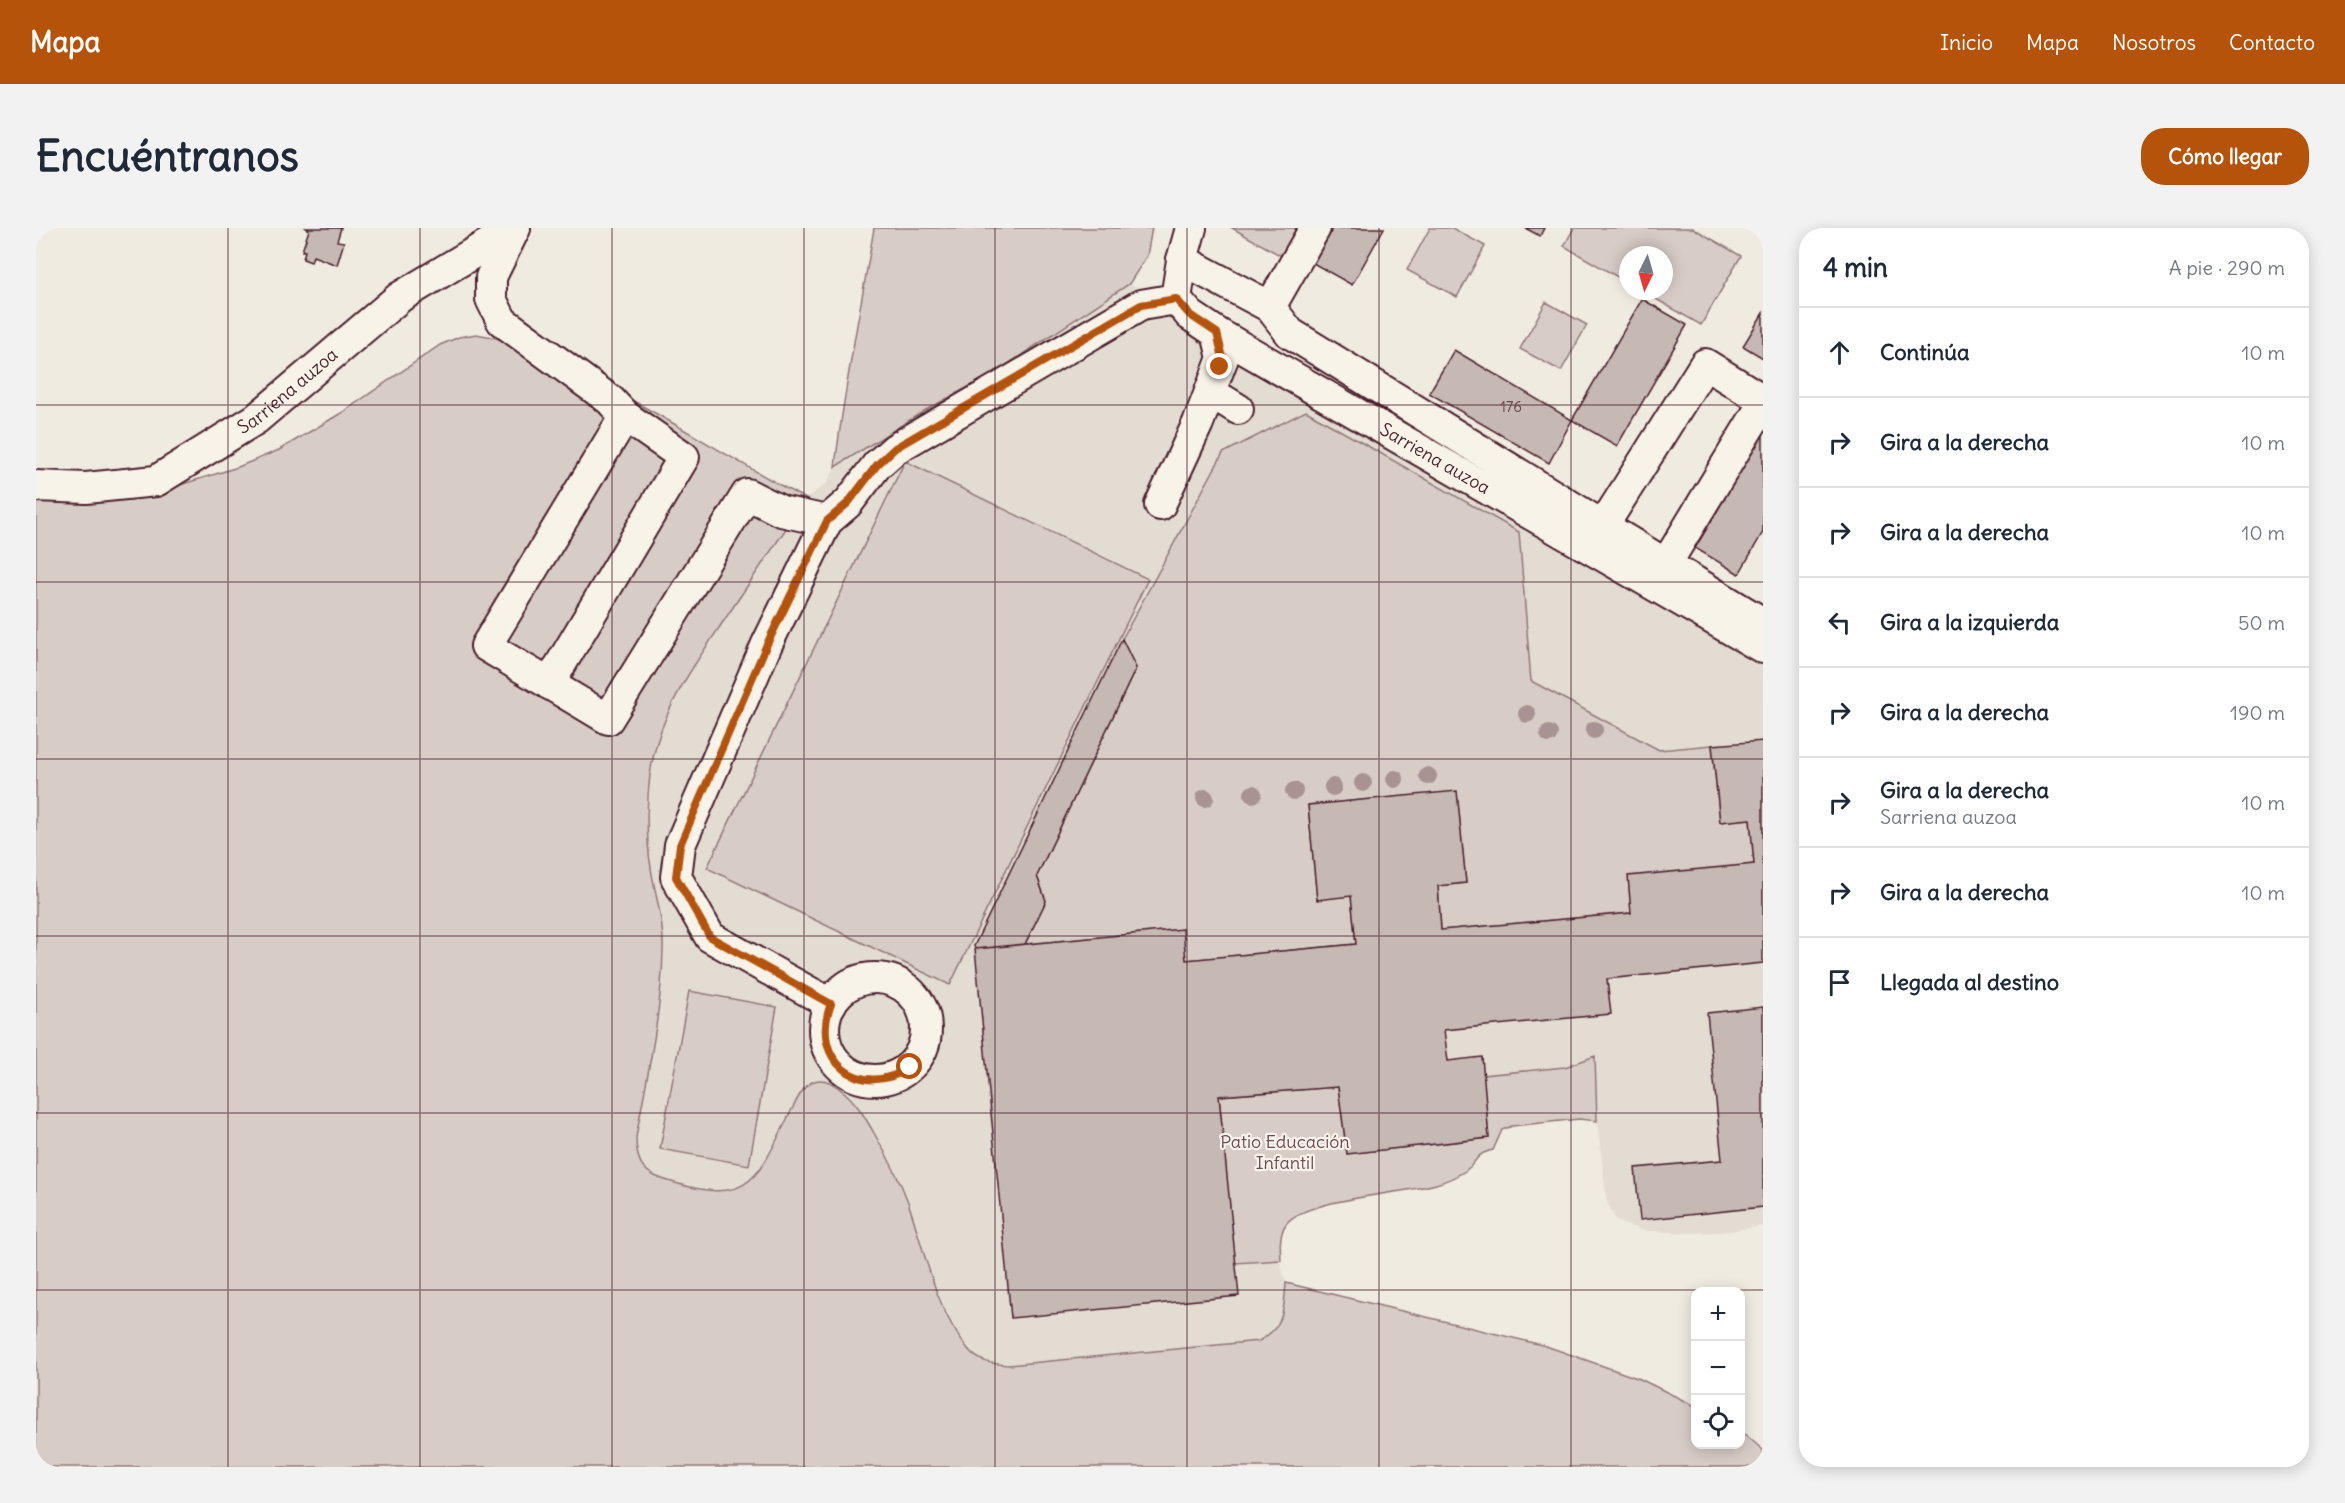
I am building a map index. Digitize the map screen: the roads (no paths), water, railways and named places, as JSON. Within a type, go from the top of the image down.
[{"type":"street","points":[[515,228],[491,277],[491,298],[502,321],[684,457],[549,684]]},
{"type":"street","name":"Sarriena auzoa","points":[[36,486],[86,488],[156,481],[256,419],[400,297],[515,228]]},
{"type":"street","points":[[831,1004],[710,937],[676,877],[680,845],[767,644],[827,521],[848,503],[877,465],[895,448],[1141,305],[1176,299],[1182,260],[1191,228]]},
{"type":"street","points":[[1270,307],[1315,228]]},
{"type":"street","points":[[1182,260],[1270,307],[1290,333],[1763,623]]},
{"type":"street","name":"Sarriena auzoa","points":[[1176,299],[1190,315],[1217,333],[1763,648]]},
{"type":"street","points":[[1160,505],[1198,423],[1223,358],[1217,333]]},
{"type":"street","points":[[1603,526],[1705,364],[1763,402],[1666,564]]},
{"type":"street","points":[[1210,392],[1238,409]]},
{"type":"street","points":[[618,408],[486,646],[608,719],[747,494],[782,511],[827,521]]},
{"type":"park label","name":"Patio Educación Infantil","points":[[1285,1152]]}]
